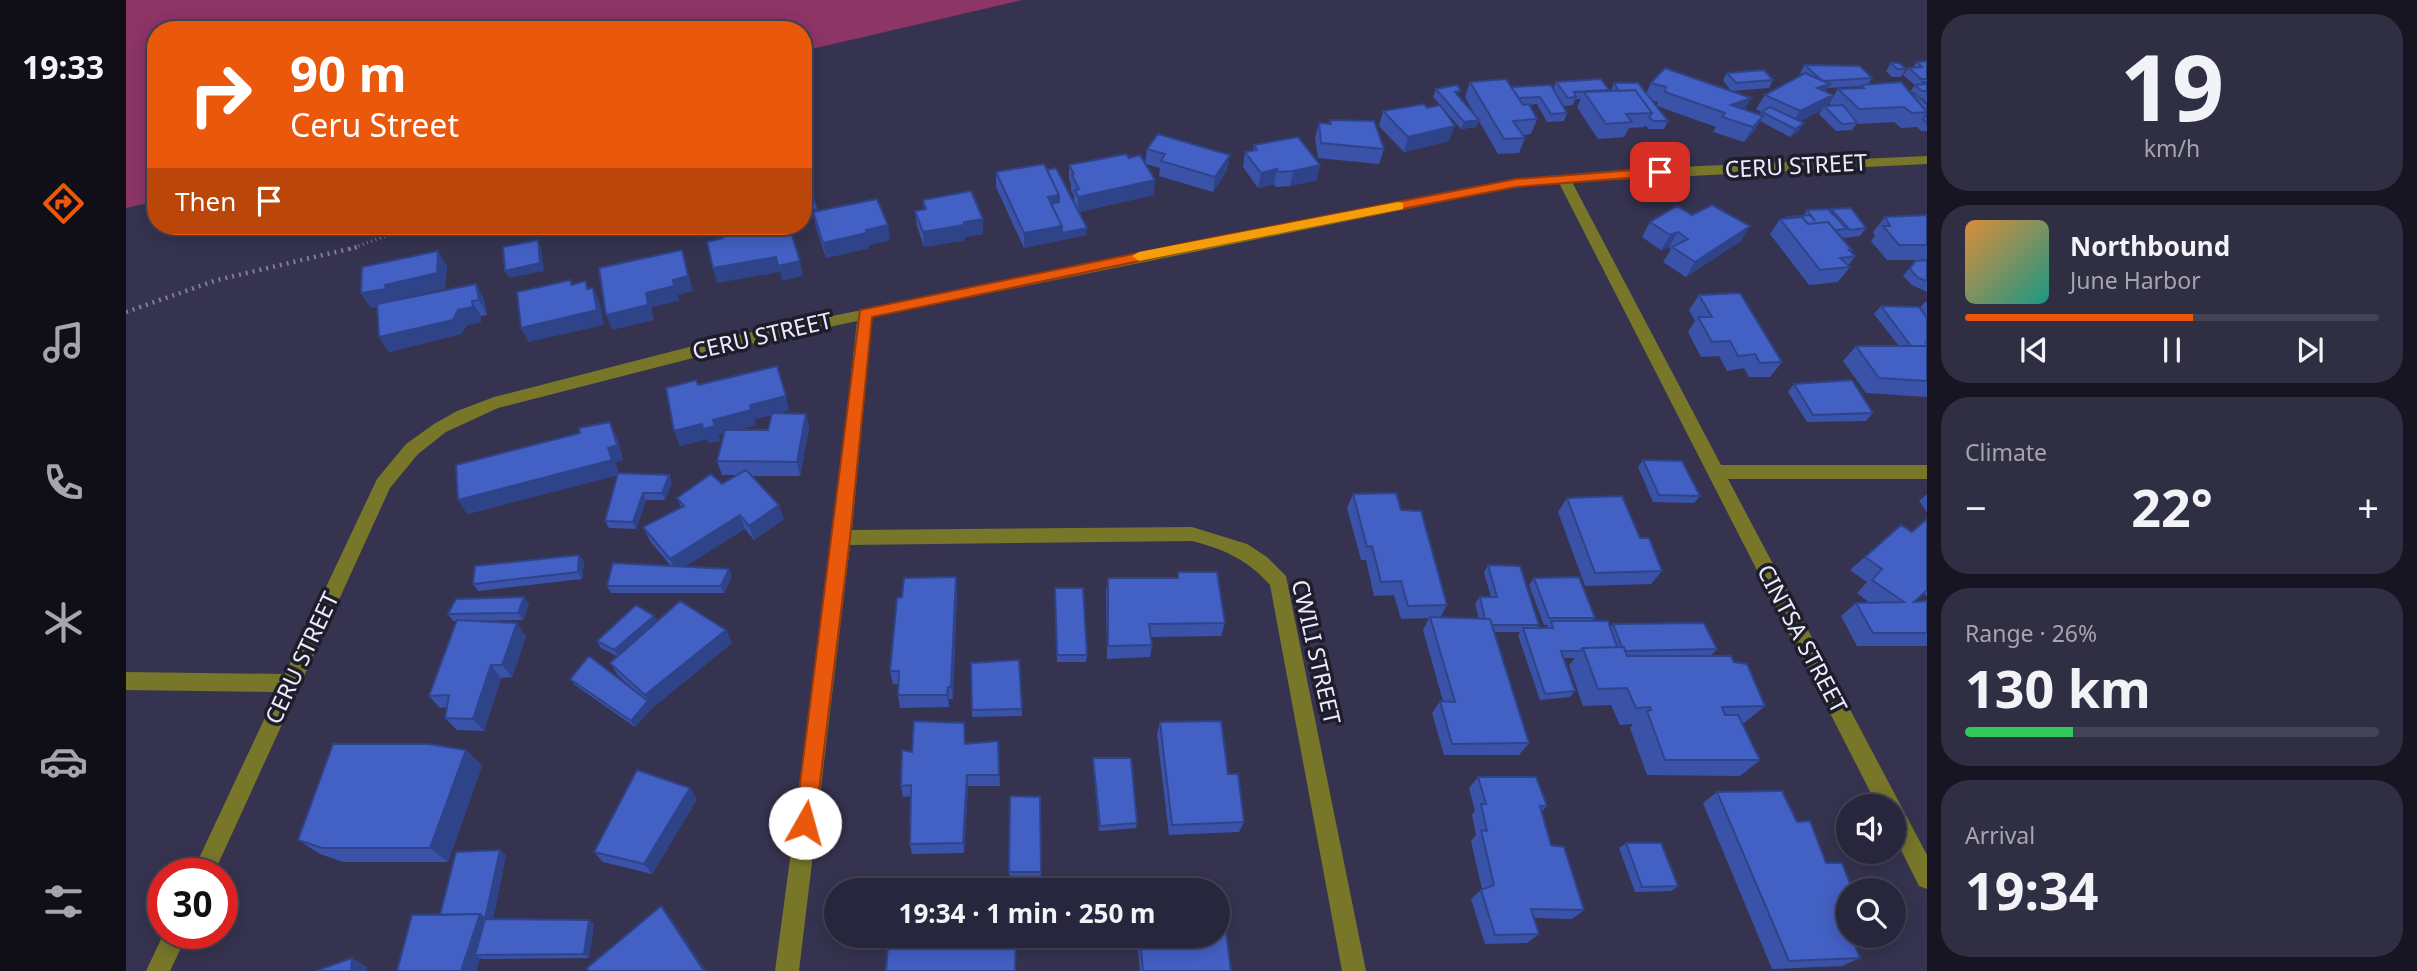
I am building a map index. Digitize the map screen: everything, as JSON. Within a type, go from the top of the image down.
[{"type":"street","name":"CERU STREET","points":[[210,858],[383,484],[412,449],[463,415],[518,396],[732,342],[1216,241],[1516,183],[1563,178],[1927,160]]},
{"type":"street","name":"CINTSA STREET","points":[[1563,178],[1882,794]]},
{"type":"street","points":[[787,971],[842,538],[865,314]]},
{"type":"street","points":[[1715,472],[1927,472]]},
{"type":"street","name":"CWILI STREET","points":[[842,538],[1192,534],[1224,541],[1265,565],[1279,582],[1354,971]]},
{"type":"street","points":[[126,681],[290,683]]},
{"type":"street","points":[[1906,837],[1927,878]]},
{"type":"street","points":[[158,971],[168,949]]},
{"type":"path","points":[[126,313],[218,281],[363,246],[390,235]]},
{"type":"shaded area","points":[[126,0],[1022,0],[812,49],[812,21],[147,21],[147,203],[126,208]]},
{"type":"building","points":[[1927,61],[1927,79],[1921,79],[1909,68],[1922,67],[1917,62]]},
{"type":"building","points":[[1891,63],[1899,63],[1906,69],[1897,69]]},
{"type":"building","points":[[1805,65],[1860,66],[1872,78],[1824,81]]},
{"type":"building","points":[[1665,68],[1751,98],[1731,105],[1763,116],[1753,127],[1722,117],[1725,113],[1665,92],[1666,87],[1651,83]]},
{"type":"building","points":[[1764,70],[1773,80],[1736,83],[1727,73]]},
{"type":"building","points":[[1805,73],[1830,84],[1817,88],[1833,95],[1800,111],[1765,95]]},
{"type":"building","points":[[1506,79],[1523,105],[1529,104],[1537,119],[1513,121],[1525,138],[1504,139],[1470,82]]},
{"type":"building","points":[[1601,79],[1609,90],[1574,92],[1576,97],[1568,98],[1556,82]]},
{"type":"building","points":[[1901,82],[1927,112],[1912,113],[1904,107],[1859,109],[1838,89],[1864,88],[1862,85]]},
{"type":"building","points":[[1923,82],[1927,82],[1927,91],[1922,91],[1915,85],[1925,84]]},
{"type":"building","points":[[1614,83],[1638,83],[1668,121],[1653,121],[1649,117],[1652,113],[1635,90],[1619,91]]},
{"type":"building","points":[[1457,85],[1461,91],[1455,92],[1479,120],[1464,122],[1436,89]]},
{"type":"building","points":[[1551,85],[1567,113],[1551,114],[1540,97],[1519,98],[1511,87]]},
{"type":"building","points":[[1635,90],[1652,113],[1626,114],[1632,122],[1606,124],[1584,92]]},
{"type":"building","points":[[1911,93],[1927,105],[1927,111]]},
{"type":"building","points":[[1424,104],[1427,108],[1440,105],[1455,126],[1408,137],[1383,111]]},
{"type":"building","points":[[1843,105],[1857,123],[1842,124],[1824,106]]},
{"type":"building","points":[[1770,107],[1804,123],[1795,129],[1762,112]]},
{"type":"building","points":[[1330,120],[1374,121],[1384,149],[1321,143],[1319,123],[1331,124]]},
{"type":"building","points":[[1158,134],[1230,155],[1215,177],[1161,161],[1165,154],[1147,149]]},
{"type":"building","points":[[1298,137],[1320,165],[1293,171],[1279,172],[1277,169],[1261,173],[1245,152],[1257,150],[1254,145]]},
{"type":"building","points":[[1126,154],[1129,158],[1140,155],[1155,180],[1078,197],[1075,190],[1079,189],[1069,165]]},
{"type":"building","points":[[1044,164],[1059,195],[1048,197],[1062,226],[1024,233],[996,172]]},
{"type":"building","points":[[1056,168],[1087,228],[1062,233],[1062,226],[1051,204],[1059,202],[1059,195],[1047,170]]},
{"type":"building","points":[[971,191],[983,219],[923,232],[915,211],[926,209],[923,200]]},
{"type":"building","points":[[812,193],[817,209],[812,210]]},
{"type":"building","points":[[877,199],[888,225],[866,230],[867,233],[823,243],[813,212]]},
{"type":"building","points":[[1712,205],[1750,226],[1695,262],[1672,247],[1688,239],[1678,232],[1670,235],[1650,222],[1677,206],[1692,215]]},
{"type":"building","points":[[1851,208],[1866,228],[1850,230],[1831,209]]},
{"type":"building","points":[[1828,209],[1847,229],[1835,230],[1828,222],[1808,224],[1802,217],[1787,217],[1810,215],[1815,221],[1807,210]]},
{"type":"building","points":[[1927,215],[1927,245],[1899,245],[1883,226],[1890,226],[1885,217]]},
{"type":"building","points":[[1802,217],[1808,224],[1828,222],[1855,256],[1840,258],[1850,267],[1820,270],[1780,219]]},
{"type":"building","points":[[722,235],[792,235],[800,261],[778,266],[776,257],[713,268],[707,242],[723,238]]},
{"type":"building","points":[[538,240],[540,263],[505,271],[503,247]]},
{"type":"building","points":[[682,250],[688,276],[673,280],[674,286],[646,293],[648,305],[606,315],[599,268]]},
{"type":"building","points":[[438,251],[437,273],[385,285],[386,289],[361,293],[362,267]]},
{"type":"building","points":[[1927,260],[1927,281],[1918,278],[1910,269],[1915,261]]},
{"type":"building","points":[[571,280],[571,285],[586,281],[587,289],[593,288],[597,310],[521,328],[517,292]]},
{"type":"building","points":[[476,284],[479,300],[472,301],[473,307],[458,310],[453,320],[379,337],[377,304]]},
{"type":"building","points":[[1740,293],[1782,362],[1760,363],[1755,354],[1738,356],[1730,341],[1712,342],[1698,317],[1712,317],[1699,295]]},
{"type":"building","points":[[1881,306],[1919,307],[1927,318],[1927,346],[1911,346]]},
{"type":"building","points":[[1856,346],[1927,346],[1927,381],[1879,378]]},
{"type":"building","points":[[777,366],[786,396],[750,405],[751,410],[713,420],[715,426],[703,429],[702,424],[674,431],[666,388],[696,380],[698,385]]},
{"type":"building","points":[[1852,380],[1873,413],[1813,415],[1794,384]]},
{"type":"building","points":[[772,413],[806,414],[797,462],[717,461],[725,430],[768,430]]},
{"type":"building","points":[[610,422],[617,445],[608,448],[612,460],[458,500],[456,465],[580,433],[579,428]]},
{"type":"building","points":[[1643,460],[1682,461],[1700,496],[1659,495]]},
{"type":"building","points":[[746,470],[779,505],[749,526],[740,515],[670,559],[643,527],[684,506],[677,498],[711,474],[722,484]]},
{"type":"building","points":[[618,473],[669,475],[662,493],[643,493],[633,522],[605,521]]},
{"type":"building","points":[[1396,493],[1401,510],[1421,511],[1447,605],[1408,606],[1401,581],[1381,582],[1372,546],[1367,547],[1353,494]]},
{"type":"building","points":[[1622,496],[1640,538],[1649,538],[1662,571],[1595,573],[1567,498]]},
{"type":"building","points":[[1927,519],[1927,590],[1914,602],[1927,601],[1927,633],[1873,633],[1856,603],[1904,602],[1872,580],[1882,569],[1865,557],[1901,525],[1912,532]]},
{"type":"building","points":[[579,555],[578,572],[473,584],[475,566]]},
{"type":"building","points":[[613,563],[729,569],[721,586],[607,586]]},
{"type":"building","points":[[1488,565],[1520,566],[1539,625],[1492,625],[1490,619],[1485,619],[1480,597],[1497,597]]},
{"type":"building","points":[[1178,572],[1217,572],[1225,623],[1149,624],[1152,645],[1108,646],[1108,578],[1178,578]]},
{"type":"building","points":[[956,577],[951,687],[948,687],[947,695],[898,695],[899,671],[890,671],[897,598],[902,597],[904,578]]},
{"type":"building","points":[[1579,577],[1595,618],[1549,618],[1534,578]]},
{"type":"building","points":[[1055,588],[1083,588],[1087,655],[1057,655]]},
{"type":"building","points":[[524,597],[518,613],[448,614],[456,599]]},
{"type":"building","points":[[680,601],[726,630],[645,695],[610,663]]},
{"type":"building","points":[[636,605],[654,616],[614,650],[597,641]]},
{"type":"building","points":[[1430,617],[1490,619],[1529,743],[1452,744],[1440,701],[1455,702]]},
{"type":"building","points":[[457,620],[517,623],[502,665],[491,665],[473,719],[445,718],[449,695],[429,696]]},
{"type":"building","points":[[1551,621],[1608,621],[1617,647],[1561,651],[1575,691],[1545,694],[1523,628],[1553,628]]},
{"type":"building","points":[[1704,623],[1717,649],[1625,651],[1613,624]]},
{"type":"building","points":[[1624,647],[1627,656],[1731,656],[1734,662],[1747,664],[1765,706],[1722,707],[1725,715],[1738,715],[1760,760],[1665,760],[1647,711],[1651,710],[1650,707],[1636,708],[1627,688],[1598,689],[1583,648]]},
{"type":"building","points":[[589,656],[648,701],[631,721],[570,679]]},
{"type":"building","points":[[1019,660],[1022,709],[972,710],[971,663]]},
{"type":"building","points":[[914,721],[964,723],[965,744],[998,741],[999,775],[967,775],[963,843],[910,844],[911,785],[901,786],[902,750],[912,752]]},
{"type":"building","points":[[1221,721],[1228,774],[1238,774],[1244,822],[1172,825],[1160,722]]},
{"type":"building","points":[[333,744],[428,744],[466,750],[430,848],[322,848],[298,840]]},
{"type":"building","points":[[1093,758],[1131,758],[1137,823],[1100,826]]},
{"type":"building","points":[[637,770],[690,788],[644,864],[594,852]]},
{"type":"building","points":[[1478,777],[1536,777],[1547,806],[1540,806],[1551,845],[1564,847],[1584,910],[1531,909],[1539,934],[1495,935],[1481,890],[1494,885],[1481,830],[1487,831],[1481,804],[1486,804]]},
{"type":"building","points":[[1782,791],[1797,822],[1810,821],[1826,863],[1842,864],[1848,878],[1836,878],[1836,948],[1856,948],[1860,958],[1789,961],[1717,792]]},
{"type":"building","points":[[1010,796],[1040,797],[1041,872],[1009,872]]},
{"type":"building","points":[[1626,843],[1661,843],[1678,886],[1642,887]]},
{"type":"building","points":[[500,850],[485,919],[480,914],[440,915],[456,852]]},
{"type":"building","points":[[661,906],[704,971],[589,971],[587,968]]},
{"type":"building","points":[[480,914],[461,971],[397,971],[412,915]]},
{"type":"building","points":[[485,919],[589,920],[584,954],[475,955]]},
{"type":"building","points":[[888,948],[1016,948],[1015,971],[886,971]]},
{"type":"building","points":[[1141,948],[1228,948],[1231,971],[1143,971]]},
{"type":"building","points":[[352,958],[351,971],[316,971]]},
{"type":"slow traffic","points":[[1139,256],[1398,206]]},
{"type":"route","points":[[805,823],[842,538],[865,314],[1216,241],[1516,183],[1660,172]]}]
